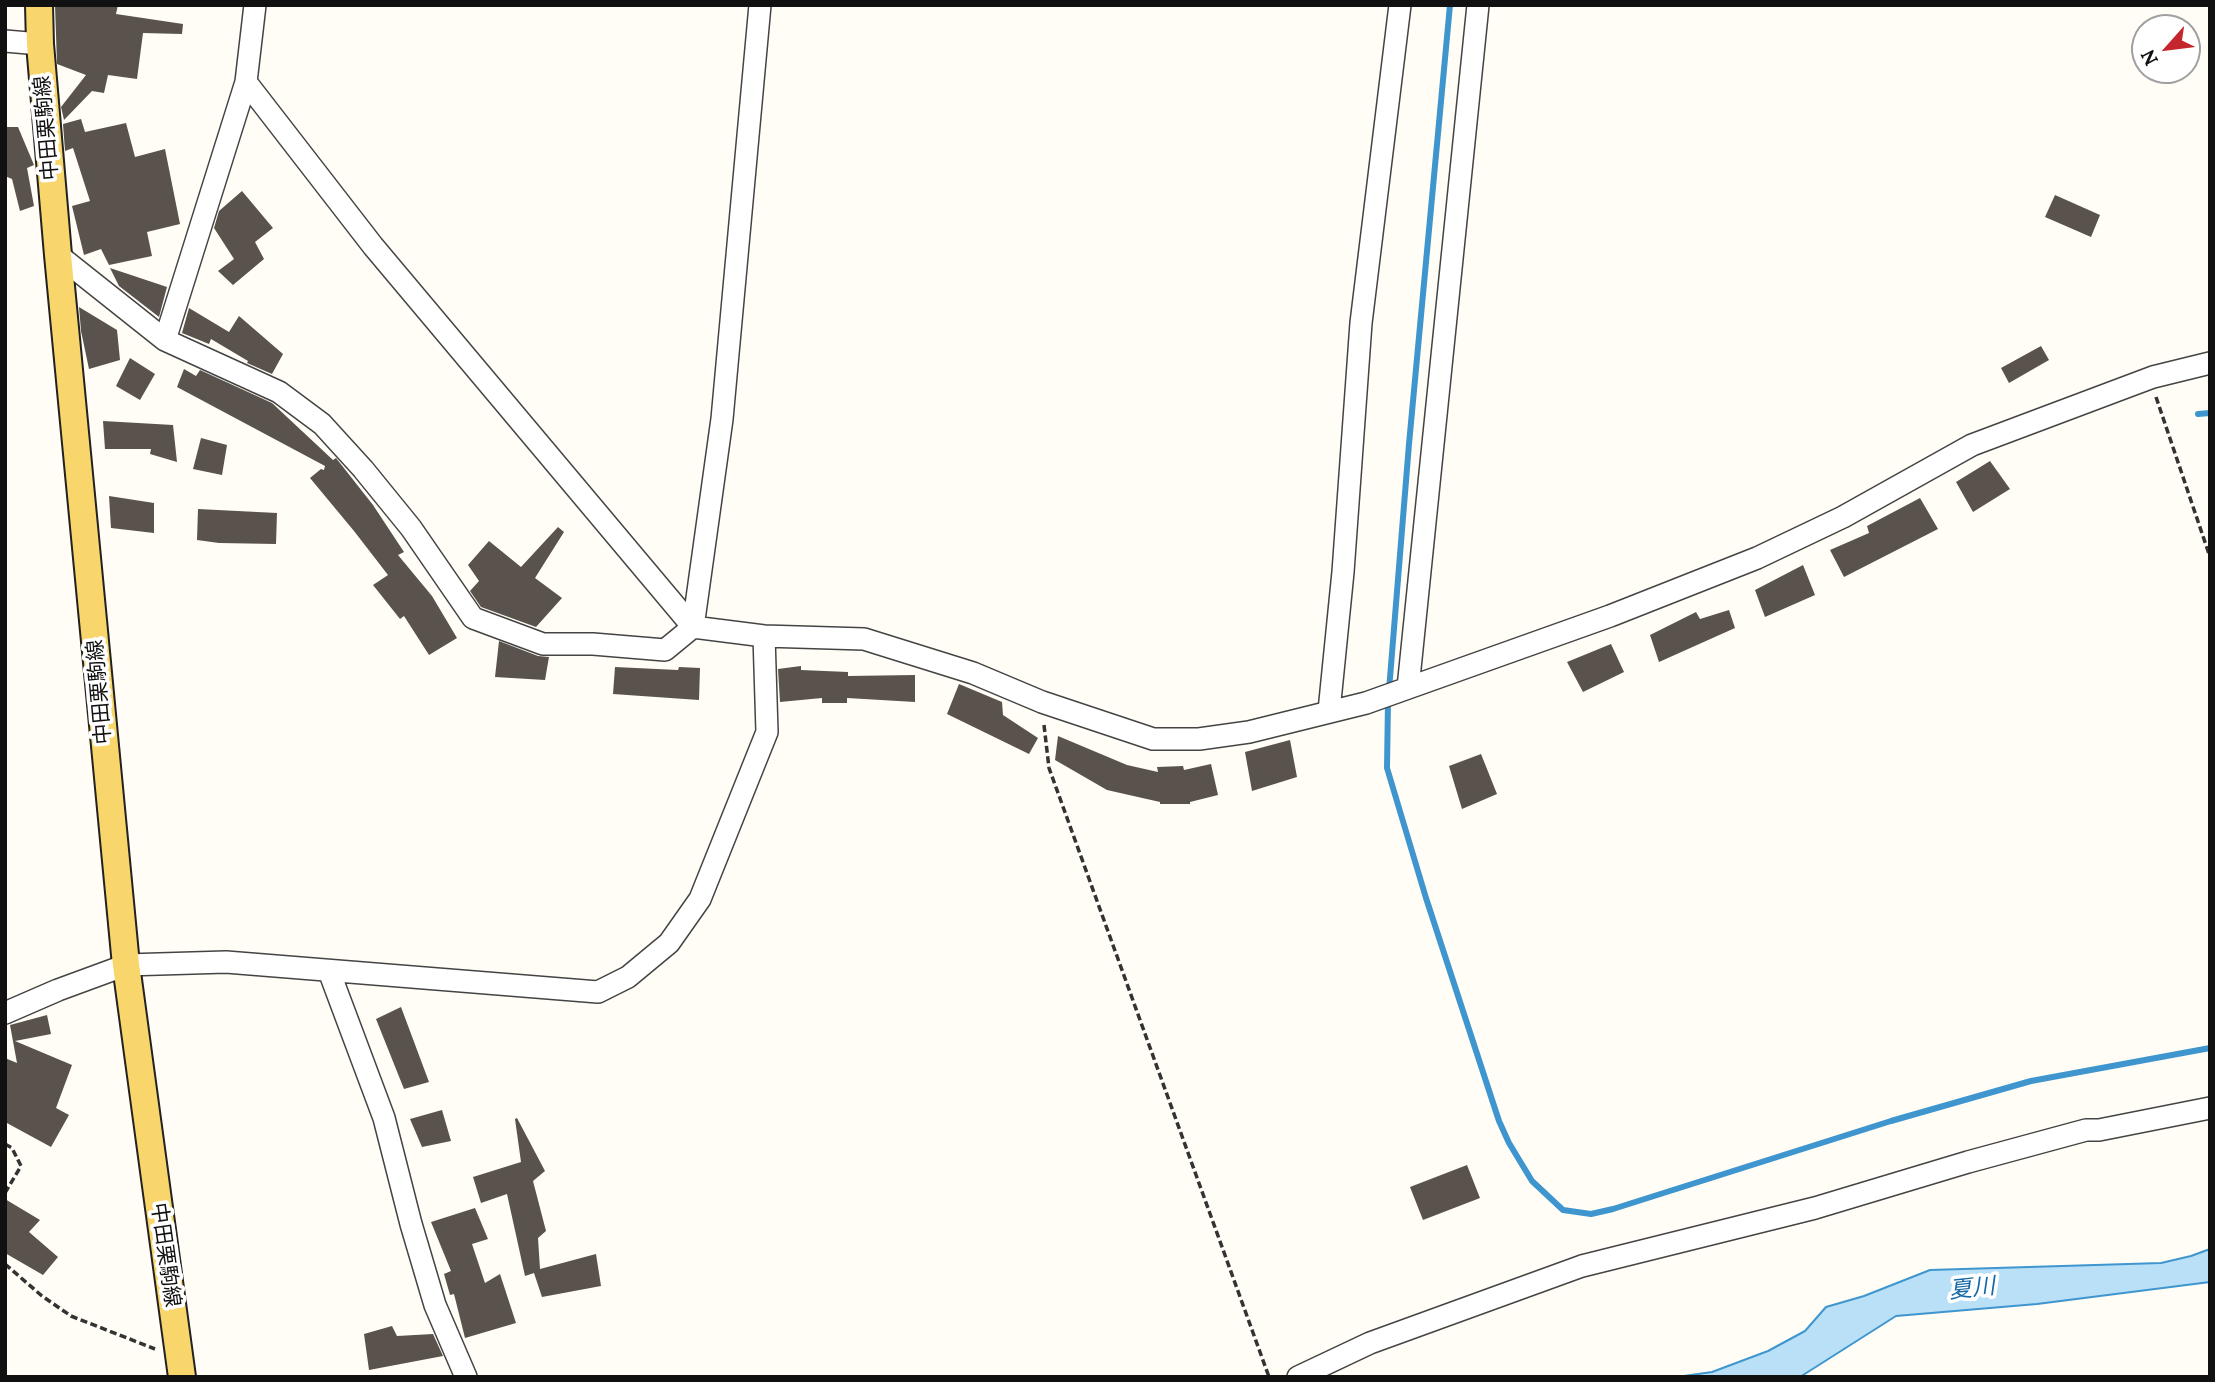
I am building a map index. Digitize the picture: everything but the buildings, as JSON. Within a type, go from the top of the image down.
[{"type":"main road","name":"中田栗駒線","points":[[39,5],[58,255],[126,965],[180,1368]]},
{"type":"street","points":[[165,340],[246,82],[255,5]]},
{"type":"street","points":[[58,255],[165,340],[279,392],[322,424],[411,528],[473,618],[542,644],[593,644],[665,650],[693,626],[722,419],[760,5]]},
{"type":"street","points":[[1329,711],[1343,572],[1361,323],[1400,5]]},
{"type":"street","points":[[1405,689],[1478,5]]},
{"type":"street","points":[[5,41],[40,44]]},
{"type":"street","points":[[246,82],[373,246],[693,626],[764,636],[864,639],[973,673],[1042,702],[1153,739],[1199,740],[1237,734],[1376,700],[1610,616],[1757,558],[1843,517],[1972,445],[2150,379],[2210,363]]},
{"type":"street","points":[[5,1013],[126,965],[226,962],[598,992],[628,977],[669,943],[700,899],[767,732],[764,636]]},
{"type":"street","points":[[330,971],[384,1118],[435,1305],[466,1377]]},
{"type":"street","points":[[1298,1377],[1370,1343],[1581,1266],[1815,1208],[2086,1130],[2099,1130],[2210,1108]]},
{"type":"path","points":[[2150,379],[2210,557]]},
{"type":"path","points":[[1042,702],[1049,768],[1269,1377]]},
{"type":"path","points":[[5,1144],[12,1148],[21,1166],[5,1193]]},
{"type":"path","points":[[5,1264],[42,1296],[71,1316],[180,1368]]},
{"type":"water","name":"夏川","points":[[2210,1249],[2210,1282],[2037,1304],[1896,1316],[1800,1377],[1677,1377],[1712,1372],[1768,1351],[1805,1331],[1826,1307],[1864,1296],[1930,1270],[2161,1263]]},
{"type":"waterway","points":[[1389,690],[1450,5]]},
{"type":"waterway","points":[[2198,414],[2210,413]]},
{"type":"waterway","points":[[1388,701],[1387,768],[1426,898],[1499,1121],[1532,1181],[1563,1210],[1591,1214],[1613,1209],[1891,1121],[2031,1081],[2210,1048]]}]
